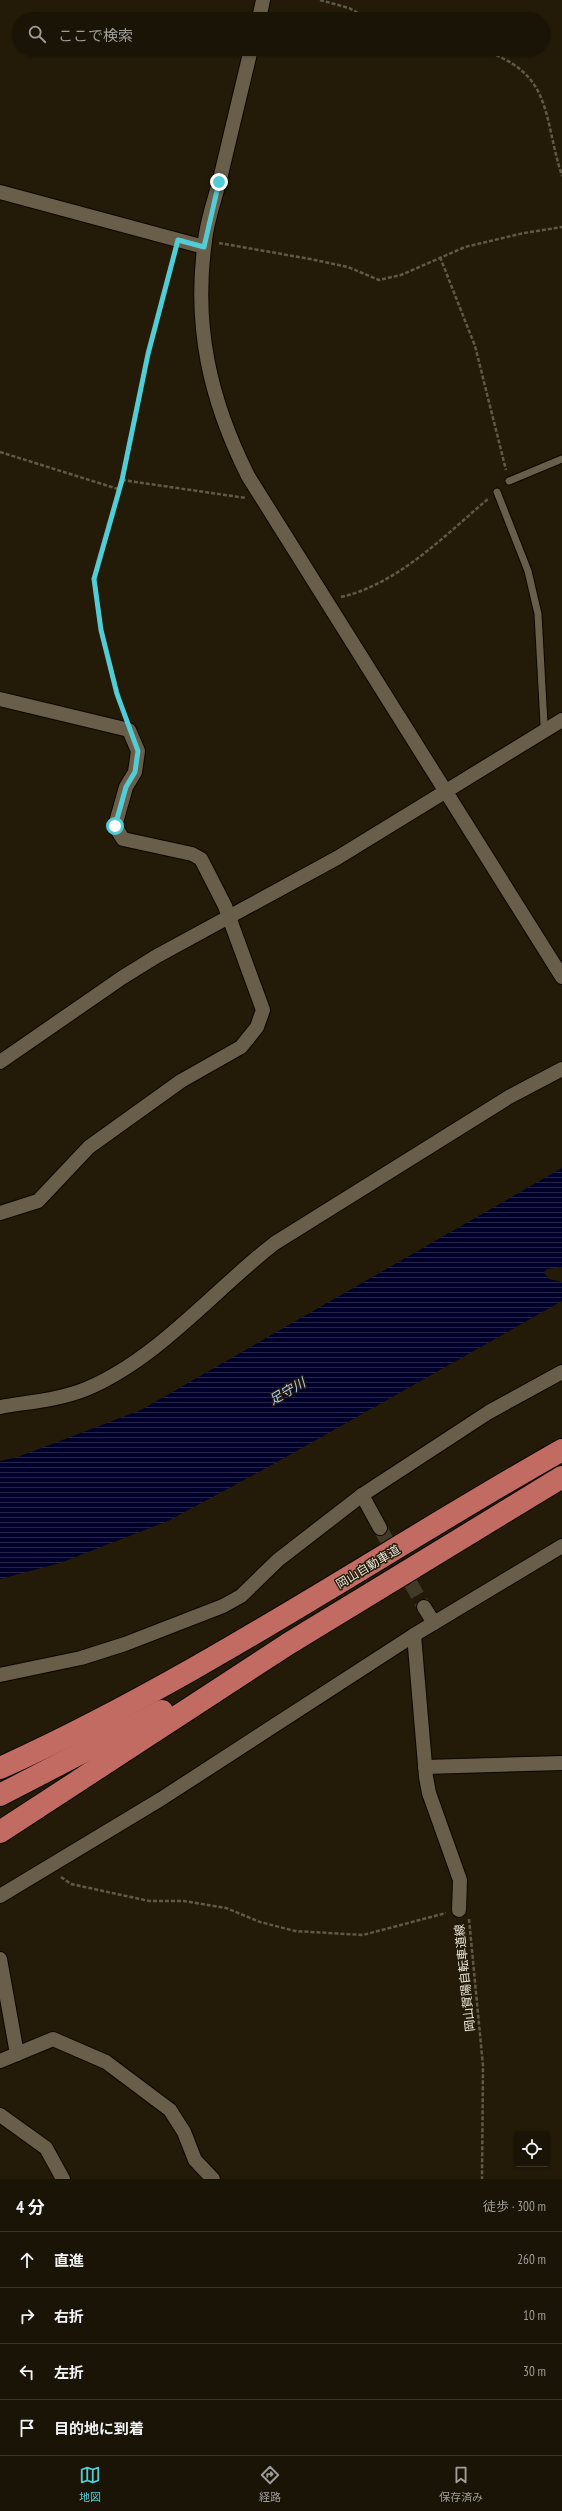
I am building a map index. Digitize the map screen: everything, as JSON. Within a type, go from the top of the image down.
[{"type":"highway","name":"岡山自動車道","points":[[172,1681],[273,1624],[562,1450]]},
{"type":"highway","name":"岡山自動車道","points":[[288,1644],[562,1477]]},
{"type":"highway","points":[[0,1795],[288,1644]]},
{"type":"highway","points":[[0,1832],[288,1644]]},
{"type":"highway","points":[[0,1753],[36,1742],[172,1681]]},
{"type":"highway","points":[[0,1768],[101,1720],[172,1681]]},
{"type":"street","points":[[260,12],[263,0]]},
{"type":"street","points":[[249,56],[204,244],[201,313],[204,347],[211,381],[233,445],[248,476],[327,599],[562,977]]},
{"type":"street","points":[[0,192],[178,240],[204,244]]},
{"type":"street","points":[[0,699],[129,730],[138,751],[135,772],[126,787],[115,826],[123,839],[192,854],[201,859],[229,917],[263,1010],[251,1037],[241,1047],[181,1081],[90,1147],[38,1201],[0,1213]]},
{"type":"street","points":[[0,1062],[123,977],[337,858],[562,720]]},
{"type":"street","points":[[0,1407],[73,1394],[114,1375],[161,1342],[250,1262],[275,1243],[509,1097],[562,1069]]},
{"type":"street","points":[[0,1676],[81,1658],[126,1644],[223,1606],[241,1596],[278,1560],[362,1495],[489,1412],[562,1372]]},
{"type":"street","points":[[362,1495],[380,1528]]},
{"type":"street","points":[[0,1896],[49,1868],[161,1799],[414,1635],[562,1546]]},
{"type":"street","points":[[424,1607],[434,1624]]},
{"type":"street","points":[[414,1635],[424,1767],[429,1793],[460,1880],[459,1910]]},
{"type":"street","points":[[424,1767],[562,1763]]},
{"type":"street","points":[[0,1959],[17,2054]]},
{"type":"street","points":[[0,2061],[53,2039],[106,2062],[170,2110],[184,2132],[195,2160],[214,2179]]},
{"type":"street","points":[[0,2115],[46,2148],[62,2179]]},
{"type":"lane","points":[[509,481],[562,459]]},
{"type":"lane","points":[[497,492],[528,572],[538,614],[544,724],[547,730]]},
{"type":"path","points":[[320,0],[349,8],[356,12]]},
{"type":"path","points":[[494,56],[519,68],[538,87],[544,100],[552,144],[562,176]]},
{"type":"path","points":[[204,244],[310,259],[348,267],[379,280],[401,275],[440,257],[492,240],[562,227]]},
{"type":"path","points":[[129,730],[117,694],[101,630],[94,579],[118,489],[122,480],[148,354],[178,240]]},
{"type":"path","points":[[440,257],[475,346],[509,481]]},
{"type":"path","points":[[0,452],[118,489]]},
{"type":"path","points":[[122,480],[197,490],[266,503]]},
{"type":"path","points":[[327,599],[362,592],[378,585],[427,550],[497,492]]},
{"type":"path","name":"岡山賀陽自転車道線","points":[[49,1868],[71,1884],[149,1902],[184,1901],[226,1908],[260,1922],[295,1931],[363,1935],[459,1910],[469,1920],[483,2066],[482,2179]]},
{"type":"water","name":"足守川","points":[[562,1168],[562,1267],[547,1269],[544,1272],[549,1279],[562,1282],[562,1301],[270,1466],[168,1521],[60,1563],[0,1579],[0,1461],[18,1457],[141,1410]]},
{"type":"tunnel","points":[[380,1528],[424,1607]]},
{"type":"route","points":[[115,826],[126,787],[135,772],[138,751],[117,694],[101,630],[94,579],[118,489],[122,480],[148,354],[178,240],[204,247],[219,182]]}]
